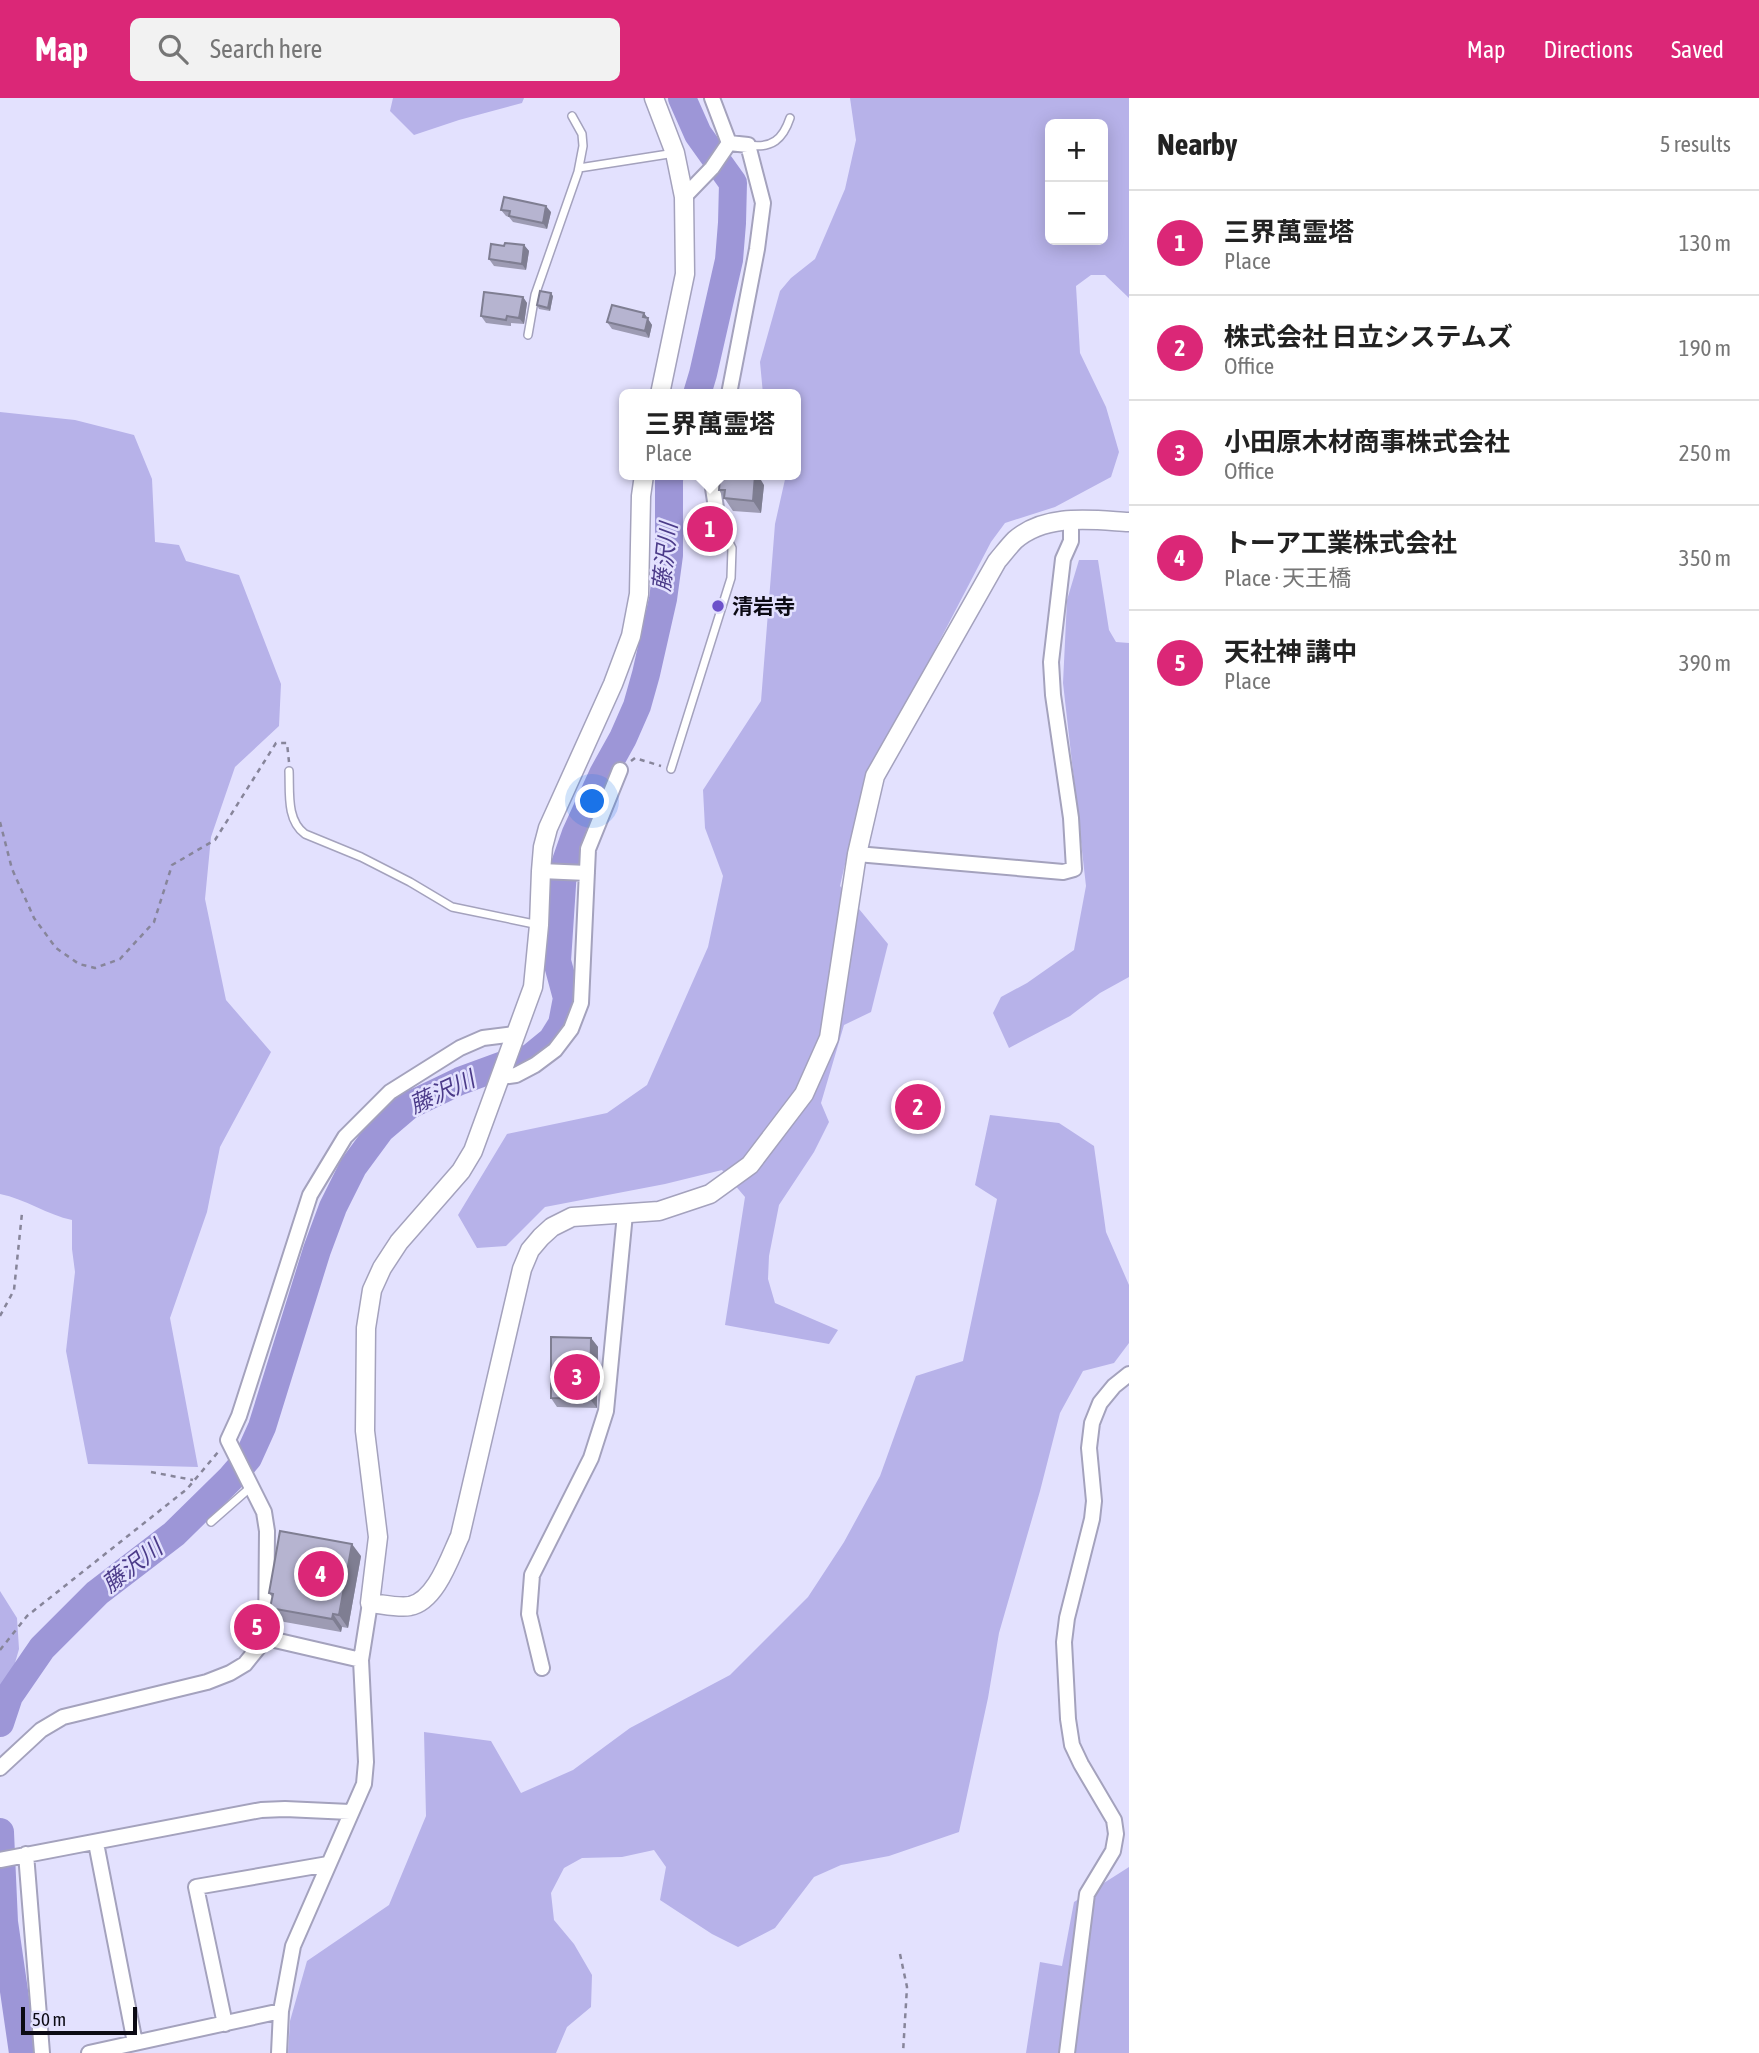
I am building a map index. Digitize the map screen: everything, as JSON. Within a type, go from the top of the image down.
[{"type":"street","points":[[654,98],[675,153],[684,197],[685,274],[661,389]]},
{"type":"street","points":[[712,98],[727,146]]},
{"type":"street","points":[[727,146],[748,145],[762,203],[757,249],[730,389]]},
{"type":"street","points":[[684,197],[712,168],[727,146]]},
{"type":"street","points":[[279,2053],[281,2011],[293,1946],[363,1784],[366,1762],[361,1660],[378,1537],[365,1431],[366,1328],[372,1290],[399,1242],[461,1171],[473,1151],[533,987],[546,871],[543,847],[548,828],[613,684],[631,636],[639,594],[643,480]]},
{"type":"street","points":[[712,480],[718,521]]},
{"type":"street","points":[[370,1603],[410,1606],[427,1598],[460,1536],[522,1269],[530,1250],[552,1227],[572,1217],[659,1211],[710,1194],[750,1165],[804,1094],[830,1038],[857,854],[875,776],[996,561],[1017,539],[1043,525],[1071,520],[1129,522]]},
{"type":"street","points":[[857,854],[1063,872],[1074,870],[1071,818],[1053,695],[1051,662],[1063,559],[1071,541],[1071,520]]},
{"type":"street","points":[[501,1077],[516,1075],[535,1065],[555,1050],[571,1029],[581,1003],[585,873],[589,849],[621,770]]},
{"type":"street","points":[[546,871],[585,873]]},
{"type":"street","points":[[0,1768],[41,1730],[63,1717],[230,1674],[245,1664],[266,1638],[267,1531],[264,1512],[228,1440],[239,1416],[310,1195],[345,1137],[390,1092],[460,1048],[483,1038],[517,1029]]},
{"type":"street","points":[[542,1668],[529,1614],[532,1575],[591,1458],[606,1411],[625,1214]]},
{"type":"street","points":[[1067,2053],[1087,1894],[1113,1851],[1116,1835],[1114,1820],[1072,1745],[1064,1642],[1067,1618],[1092,1519],[1094,1501],[1089,1448],[1092,1423],[1100,1403],[1114,1386],[1129,1374]]},
{"type":"street","points":[[266,1638],[361,1660]]},
{"type":"street","points":[[0,1860],[261,1810],[285,1808],[350,1812]]},
{"type":"street","points":[[96,1843],[135,2043]]},
{"type":"street","points":[[23,1855],[42,2053]]},
{"type":"street","points":[[225,2024],[196,1887],[328,1864]]},
{"type":"street","points":[[89,2053],[281,2011]]},
{"type":"lane","points":[[528,335],[535,295],[579,168],[582,134],[572,116]]},
{"type":"lane","points":[[748,145],[774,143],[784,134],[790,118]]},
{"type":"lane","points":[[579,168],[675,153]]},
{"type":"lane","points":[[671,769],[731,578],[732,548],[718,521]]},
{"type":"lane","points":[[289,771],[292,815],[298,828],[305,834],[361,857],[452,907],[539,925]]},
{"type":"lane","points":[[211,1522],[252,1486]]},
{"type":"path","points":[[0,822],[12,869],[34,918],[56,948],[79,964],[95,968],[120,959],[154,922],[172,865],[215,840],[276,743],[286,743],[289,771]]},
{"type":"path","points":[[635,758],[657,765]]},
{"type":"path","points":[[0,1316],[14,1290],[22,1213]]},
{"type":"path","points":[[0,1650],[27,1616],[187,1489],[228,1440]]},
{"type":"path","points":[[151,1472],[194,1480]]},
{"type":"path","points":[[900,1954],[908,1987],[903,2053]]},
{"type":"shaded area","points":[[393,98],[524,98],[522,103],[414,135],[390,111]]},
{"type":"shaded area","points":[[850,98],[1129,98],[1129,298],[1105,275],[1091,275],[1076,286],[1080,353],[1106,407],[1119,452],[1111,477],[1055,507],[1005,523],[991,542],[862,790],[840,886],[888,944],[871,1012],[844,1025],[821,1103],[829,1122],[814,1152],[779,1205],[769,1256],[768,1279],[775,1303],[838,1330],[829,1344],[725,1325],[745,1197],[722,1170],[545,1207],[506,1246],[477,1248],[458,1215],[507,1134],[607,1113],[647,1085],[708,947],[723,876],[705,828],[703,790],[761,701],[775,524],[785,480],[801,480],[801,389],[763,389],[760,362],[780,291],[791,278],[815,259],[845,189],[856,140]]},
{"type":"shaded area","points":[[0,412],[75,420],[134,435],[152,479],[155,542],[179,545],[186,561],[239,575],[281,684],[279,726],[235,767],[211,837],[205,899],[226,1000],[271,1052],[220,1147],[207,1212],[170,1318],[198,1467],[88,1464],[66,1351],[75,1272],[72,1220],[0,1194]]},
{"type":"shaded area","points":[[1079,560],[1098,560],[1109,630],[1116,642],[1129,643],[1129,977],[1100,993],[1070,1016],[1009,1048],[993,1013],[1001,997],[1027,983],[1074,950],[1086,886],[1063,683],[1067,600]]},
{"type":"shaded area","points":[[990,1115],[1059,1123],[1094,1146],[1106,1232],[1129,1285],[1129,1343],[1114,1363],[1083,1371],[1060,1413],[999,1633],[959,1832],[889,1856],[841,1865],[814,1877],[775,1928],[738,1947],[712,1934],[660,1900],[666,1867],[654,1850],[622,1857],[582,1858],[564,1868],[551,1893],[554,1920],[574,1944],[592,1975],[591,2007],[567,2027],[556,2053],[288,2053],[290,2021],[307,1961],[389,1905],[426,1816],[424,1732],[491,1741],[521,1793],[573,1770],[630,1728],[730,1675],[808,1597],[844,1542],[880,1476],[916,1376],[963,1361],[997,1199],[975,1185]]},
{"type":"shaded area","points":[[0,1591],[17,1618],[19,1649],[11,1677],[0,1690]]},
{"type":"shaded area","points":[[1129,1867],[1129,2053],[1026,2053],[1040,1962],[1062,1966],[1074,1902]]},
{"type":"building","points":[[504,197],[546,206],[543,223],[509,216],[510,211],[501,210]]},
{"type":"building","points":[[505,243],[524,245],[522,264],[489,259],[491,244],[504,246]]},
{"type":"building","points":[[540,291],[551,293],[548,308],[537,305]]},
{"type":"building","points":[[484,292],[523,297],[519,318],[507,316],[506,320],[481,316]]},
{"type":"building","points":[[612,305],[644,313],[643,317],[648,318],[645,331],[607,322]]},
{"type":"building","points":[[720,480],[755,480],[753,501],[724,498],[725,490],[719,490]]},
{"type":"building","points":[[551,1337],[591,1338],[590,1399],[551,1398]]},
{"type":"building","points":[[280,1531],[352,1544],[339,1615],[333,1614],[332,1619],[270,1608],[273,1594],[269,1593]]},
{"type":"waterway","name":"藤沢川","points":[[682,98],[698,134],[733,183],[729,260],[698,389]]},
{"type":"waterway","name":"藤沢川","points":[[0,1723],[9,1696],[42,1648],[97,1593],[174,1534],[248,1458],[262,1427],[333,1207],[353,1167],[381,1129],[408,1106],[460,1081],[530,1058],[552,1040],[562,1024],[567,998],[557,961],[563,870],[576,833],[637,706],[646,674],[663,599],[669,555],[669,480]]},
{"type":"waterway","name":"藤沢川","points":[[0,1832],[4,1922],[23,2053]]},
{"type":"place","name":"三界萬霊塔","points":[[710,529]]},
{"type":"place","name":"清岩寺","points":[[718,606]]},
{"type":"place","name":"株式会社 日立システムズ","points":[[918,1107]]},
{"type":"place","name":"小田原木材商事株式会社","points":[[577,1377]]},
{"type":"place","name":"トーア工業株式会社","points":[[321,1574]]},
{"type":"place","name":"天社神 講中","points":[[257,1627]]}]
